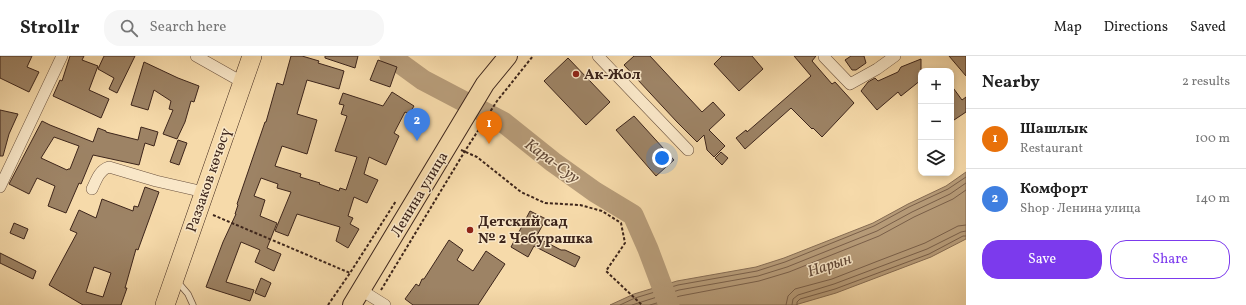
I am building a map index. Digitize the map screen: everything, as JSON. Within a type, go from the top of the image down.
[{"type":"highway","name":"Раззаков көчөсү","points":[[165,305],[252,56]]},
{"type":"main road","name":"Ленина улица","points":[[368,300],[457,142],[486,84],[508,56]]},
{"type":"street","points":[[0,186],[62,56]]},
{"type":"street","points":[[196,56],[242,82]]},
{"type":"street","points":[[598,56],[688,150]]},
{"type":"street","points":[[824,57],[850,84],[878,69],[895,56]]},
{"type":"street","points":[[92,189],[104,168],[109,167],[156,181],[201,201]]},
{"type":"lane","points":[[175,278],[188,294],[193,305]]},
{"type":"path","points":[[368,300],[457,142],[497,101],[533,56]]},
{"type":"path","points":[[457,142],[521,192],[545,203],[580,205],[602,211],[621,224],[625,243],[606,271],[642,305]]},
{"type":"path","points":[[328,305],[397,199]]},
{"type":"path","points":[[201,201],[350,273]]},
{"type":"water","name":"Нарын","points":[[966,172],[966,239],[931,257],[836,293],[795,305],[610,305],[634,294],[677,281],[756,267],[784,258],[873,223],[946,186]]},
{"type":"building","points":[[0,56],[32,56],[27,67],[39,72],[29,92],[0,78]]},
{"type":"building","points":[[70,56],[84,56],[82,60],[98,66],[89,90],[109,99],[101,118],[53,96],[60,80],[62,81]]},
{"type":"building","points":[[104,56],[135,56],[117,93],[109,89],[114,78],[98,69]]},
{"type":"building","points":[[291,56],[302,56],[319,61],[318,63],[344,71],[339,89],[307,80],[297,114],[317,120],[307,154],[282,146],[275,166],[301,174],[300,177],[339,191],[340,188],[346,190],[357,157],[335,151],[347,116],[341,114],[344,105],[339,104],[343,93],[383,106],[392,92],[414,106],[409,114],[405,112],[394,133],[399,136],[386,165],[369,157],[364,174],[378,180],[367,203],[354,197],[348,216],[353,218],[350,224],[359,229],[348,248],[336,241],[340,227],[297,214],[288,236],[275,231],[291,192],[277,188],[278,184],[261,178],[254,196],[265,200],[260,216],[277,223],[267,248],[281,254],[274,271],[255,262],[260,250],[241,242],[226,282],[254,290],[250,301],[206,287],[223,242],[236,214],[237,204],[266,122],[277,83],[283,85]]},
{"type":"building","points":[[325,56],[358,56],[355,68],[325,58]]},
{"type":"building","points":[[634,56],[650,56],[702,112],[713,102],[725,115],[709,130],[725,146],[714,157],[707,150],[704,135],[697,142],[624,65]]},
{"type":"building","points":[[722,56],[752,56],[763,69],[739,91],[714,64]]},
{"type":"building","points":[[794,56],[816,56],[812,61],[832,84],[835,82],[854,103],[822,137],[791,108],[745,149],[736,138],[746,130],[747,132],[811,76]]},
{"type":"building","points":[[851,56],[864,56],[866,63],[856,70],[852,70],[845,60]]},
{"type":"building","points":[[949,56],[966,56],[966,76]]},
{"type":"building","points":[[568,58],[610,102],[586,125],[544,81]]},
{"type":"building","points":[[921,59],[921,68],[918,68],[918,82],[901,96],[898,92],[877,110],[861,91],[868,82],[875,78],[878,81],[898,72],[901,67]]},
{"type":"building","points":[[378,60],[397,67],[390,87],[370,80]]},
{"type":"building","points":[[144,62],[199,86],[194,102],[191,101],[185,122],[177,139],[163,134],[173,110],[169,109],[171,101],[154,90],[148,110],[131,105]]},
{"type":"building","points":[[954,89],[962,100],[966,97],[966,112],[954,120]]},
{"type":"building","points":[[0,110],[18,114],[9,134],[3,156],[0,156]]},
{"type":"building","points":[[634,116],[674,160],[656,176],[616,130]]},
{"type":"building","points":[[42,121],[93,142],[98,128],[106,132],[138,140],[141,127],[158,132],[154,146],[145,143],[139,165],[93,155],[81,184],[79,183],[66,213],[48,206],[55,186],[37,178],[29,194],[9,184]],"holes":[[[54,137],[79,146],[70,169],[67,170],[41,158]]]},
{"type":"building","points":[[178,140],[187,143],[179,165],[170,162]]},
{"type":"building","points":[[721,152],[728,158],[722,165],[715,158]]},
{"type":"building","points":[[145,187],[159,192],[138,250],[136,249],[125,288],[127,288],[121,305],[83,305],[49,285],[77,233],[70,230],[79,210],[96,218],[102,199],[133,211],[134,206],[138,207]],"holes":[[[94,267],[111,273],[103,297],[86,292]]]},
{"type":"building","points":[[530,211],[546,219],[536,237],[561,250],[565,250],[580,257],[575,267],[534,246],[528,257],[511,247]]},
{"type":"building","points":[[14,223],[28,229],[24,239],[10,233]]},
{"type":"building","points":[[449,240],[463,250],[457,260],[473,271],[486,251],[505,264],[478,305],[413,305],[405,299],[416,284],[419,286],[422,279],[424,279]]},
{"type":"building","points":[[0,253],[36,271],[33,279],[0,263]]},
{"type":"building","points":[[261,278],[271,283],[265,297],[255,293]]},
{"type":"waterway","name":"Кара-Суу","points":[[390,56],[423,80],[503,122],[553,162],[595,192],[633,215],[648,249],[669,305]]},
{"type":"place","name":"Ак-Жол","points":[[576,74]]},
{"type":"place","name":"Комфорт","points":[[417,141]]},
{"type":"place","name":"Шашлык","points":[[489,144]]},
{"type":"place","name":"Детский сад № 2 Чебурашка","points":[[470,230]]}]
